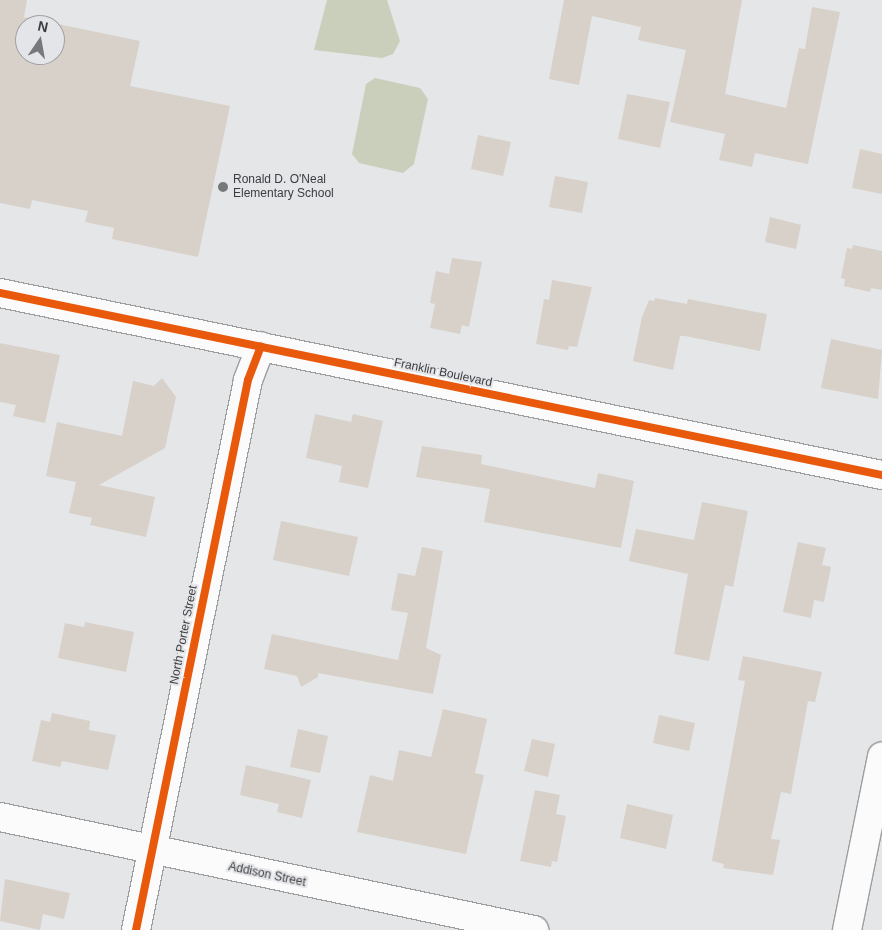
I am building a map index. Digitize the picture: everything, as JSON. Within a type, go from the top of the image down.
[{"type":"street","name":"Franklin Boulevard","points":[[0,293],[882,475]]},
{"type":"street","name":"North Porter Street","points":[[136,930],[248,380],[261,346]]},
{"type":"street","points":[[847,930],[882,757]]},
{"type":"street","name":"Addison Street","points":[[0,817],[152,851],[534,930]]},
{"type":"green space","points":[[327,0],[387,0],[400,41],[393,54],[382,58],[314,50]]},
{"type":"green space","points":[[375,78],[420,88],[428,99],[414,164],[403,173],[359,163],[352,154],[366,84]]},
{"type":"building","points":[[0,0],[27,0],[24,15],[15,15],[15,65],[65,65],[65,25],[140,41],[130,86],[230,106],[198,257],[112,239],[114,228],[85,222],[88,211],[32,200],[30,209],[0,203]]},
{"type":"building","points":[[564,0],[742,0],[725,94],[786,108],[799,48],[805,49],[812,7],[840,12],[808,164],[755,153],[752,167],[719,160],[725,134],[670,122],[686,50],[638,40],[641,27],[592,16],[579,85],[549,79]]},
{"type":"building","points":[[627,94],[670,102],[660,148],[618,139]]},
{"type":"building","points":[[478,135],[511,142],[503,176],[471,169]]},
{"type":"building","points":[[860,149],[882,154],[882,194],[852,188]]},
{"type":"building","points":[[555,176],[588,182],[582,213],[549,207]]},
{"type":"building","points":[[770,217],[801,225],[796,249],[765,242]]},
{"type":"building","points":[[853,245],[882,251],[882,290],[871,288],[870,292],[844,286],[845,279],[841,278],[847,248],[852,249]]},
{"type":"building","points":[[452,258],[482,262],[469,327],[462,325],[460,334],[430,328],[435,304],[430,303],[436,271],[449,274]]},
{"type":"building","points":[[552,280],[592,287],[577,347],[569,346],[568,350],[536,344],[544,299],[549,300]]},
{"type":"building","points":[[655,298],[687,304],[688,299],[767,314],[760,351],[680,336],[673,370],[633,361],[642,317],[649,300],[654,301]]},
{"type":"building","points":[[831,339],[882,350],[878,399],[821,388]]},
{"type":"building","points":[[0,343],[60,355],[45,423],[13,416],[16,405],[0,402]]},
{"type":"building","points":[[162,378],[176,397],[165,448],[99,485],[155,497],[146,537],[90,525],[92,518],[69,513],[76,482],[46,476],[57,422],[122,436],[133,381],[154,386]]},
{"type":"building","points":[[315,414],[351,422],[353,414],[383,421],[368,488],[339,482],[342,466],[306,458]]},
{"type":"building","points":[[422,446],[482,455],[481,464],[595,488],[598,473],[634,481],[621,548],[484,522],[490,489],[416,477]]},
{"type":"building","points":[[702,502],[748,511],[733,587],[725,585],[709,661],[674,654],[688,574],[629,561],[636,529],[694,540]]},
{"type":"building","points":[[281,521],[358,537],[349,576],[273,560]]},
{"type":"building","points":[[798,542],[826,548],[822,565],[831,567],[824,602],[814,600],[811,618],[783,612]]},
{"type":"building","points":[[422,547],[443,551],[426,648],[441,655],[433,694],[318,673],[318,677],[301,687],[297,676],[264,669],[272,634],[398,660],[408,613],[391,610],[398,573],[415,576]]},
{"type":"building","points":[[85,622],[134,632],[126,672],[58,658],[65,623],[84,627]]},
{"type":"building","points":[[743,656],[822,672],[815,702],[808,701],[791,794],[781,792],[771,839],[780,840],[773,875],[723,868],[724,864],[712,861],[745,681],[738,680]]},
{"type":"building","points":[[443,709],[487,719],[475,773],[484,775],[466,854],[357,832],[370,775],[393,781],[399,750],[431,757]]},
{"type":"building","points":[[52,713],[90,721],[89,730],[116,735],[108,770],[62,761],[60,767],[32,761],[41,720],[50,722]]},
{"type":"building","points":[[659,715],[695,723],[689,751],[653,743]]},
{"type":"building","points":[[298,729],[328,736],[320,773],[290,767]]},
{"type":"building","points":[[532,739],[555,744],[548,777],[524,771]]},
{"type":"building","points":[[246,765],[311,780],[302,818],[277,812],[279,804],[240,795]]},
{"type":"building","points":[[535,790],[560,795],[556,814],[566,816],[557,862],[552,861],[551,867],[520,861]]},
{"type":"building","points":[[627,804],[673,815],[666,849],[620,838]]},
{"type":"building","points":[[5,879],[70,893],[64,919],[43,914],[40,930],[0,921]]},
{"type":"cycle path","points":[[0,293],[882,475]]},
{"type":"cycle path","points":[[136,930],[248,380],[261,346]]},
{"type":"place","name":"Ronald D. O'Neal Elementary School","points":[[223,187]]}]
